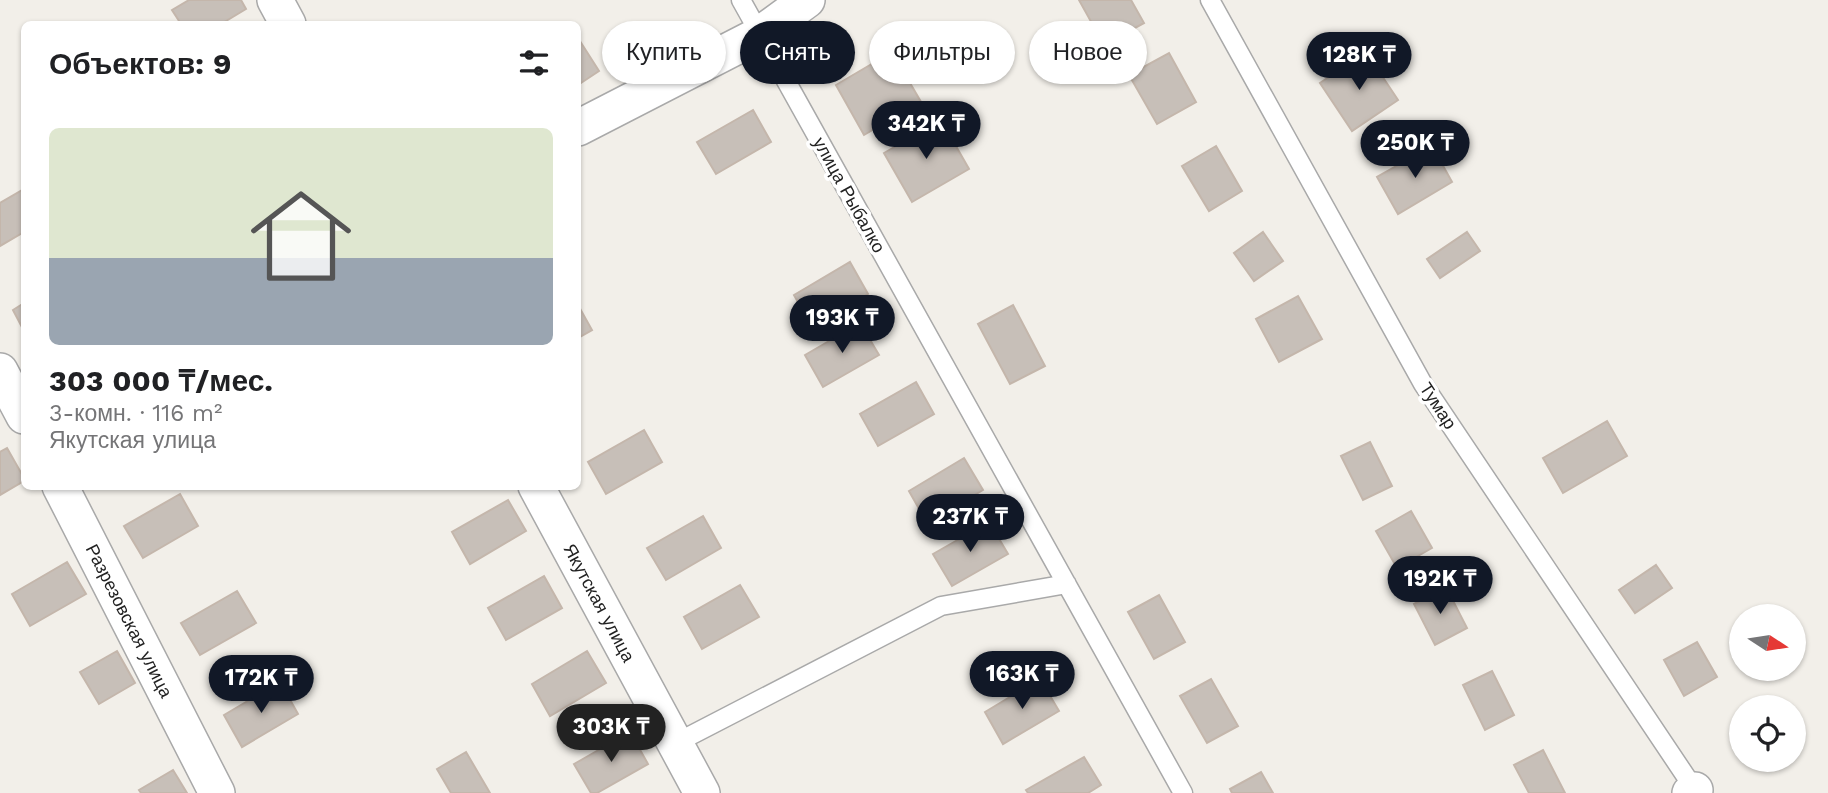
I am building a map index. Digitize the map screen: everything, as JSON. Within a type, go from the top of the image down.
[{"type":"street","points":[[275,0],[286,21]]},
{"type":"street","points":[[779,21],[807,0]]},
{"type":"street","points":[[581,126],[740,46]]},
{"type":"street","points":[[0,371],[17,412]]},
{"type":"street","name":"Разрезовская улица","points":[[62,490],[218,793]]},
{"type":"street","name":"Якутская улица","points":[[538,490],[702,793]]},
{"type":"lane","name":"улица Рыбалко","points":[[741,0],[752,21]]},
{"type":"lane","name":"Тумар","points":[[1210,0],[1423,384],[1694,792]]},
{"type":"lane","name":"улица Рыбалко","points":[[786,84],[1183,793]]},
{"type":"lane","points":[[676,743],[941,606],[1067,584]]},
{"type":"building","points":[[189,0],[241,0],[246,9],[226,21],[179,21],[172,10]]},
{"type":"building","points":[[1079,0],[1131,0],[1143,21],[1091,21]]},
{"type":"building","points":[[581,43],[599,71],[581,83]]},
{"type":"building","points":[[1366,52],[1398,100],[1352,131],[1320,83]]},
{"type":"building","points":[[1169,53],[1196,102],[1157,124],[1134,84],[1147,84],[1147,65]]},
{"type":"building","points":[[869,66],[869,84],[911,84],[921,102],[864,135],[836,85],[855,84],[855,74]]},
{"type":"building","points":[[753,110],[771,142],[716,174],[697,142]]},
{"type":"building","points":[[941,120],[969,169],[912,202],[884,153]]},
{"type":"building","points":[[1216,146],[1242,191],[1209,211],[1182,166]]},
{"type":"building","points":[[1432,146],[1452,182],[1398,214],[1377,177]]},
{"type":"building","points":[[21,191],[21,234],[0,246],[0,203]]},
{"type":"building","points":[[1263,232],[1283,261],[1254,281],[1234,253]]},
{"type":"building","points":[[1467,232],[1480,251],[1440,278],[1427,259]]},
{"type":"building","points":[[850,262],[868,294],[812,327],[794,295]]},
{"type":"building","points":[[1298,296],[1322,339],[1279,362],[1256,319]]},
{"type":"building","points":[[21,305],[21,325],[13,310]]},
{"type":"building","points":[[1013,305],[1045,366],[1010,384],[978,324]]},
{"type":"building","points":[[581,310],[592,330],[581,336]]},
{"type":"building","points":[[860,323],[879,355],[823,387],[805,355]]},
{"type":"building","points":[[916,382],[934,414],[878,446],[860,414]]},
{"type":"building","points":[[1607,421],[1627,456],[1563,493],[1543,458]]},
{"type":"building","points":[[644,430],[662,462],[606,494],[588,462]]},
{"type":"building","points":[[1370,442],[1392,486],[1363,500],[1341,456]]},
{"type":"building","points":[[7,448],[21,473],[21,483],[0,495],[0,452]]},
{"type":"building","points":[[964,458],[983,490],[927,523],[909,491]]},
{"type":"building","points":[[180,494],[198,526],[143,558],[124,526]]},
{"type":"building","points":[[508,500],[526,531],[470,564],[452,532]]},
{"type":"building","points":[[1411,511],[1432,548],[1397,568],[1376,531]]},
{"type":"building","points":[[703,516],[721,548],[666,580],[647,548]]},
{"type":"building","points":[[989,522],[1008,554],[952,586],[933,554]]},
{"type":"building","points":[[67,562],[86,594],[30,626],[12,594]]},
{"type":"building","points":[[1656,565],[1672,588],[1635,613],[1619,590]]},
{"type":"building","points":[[544,576],[562,608],[506,640],[488,608]]},
{"type":"building","points":[[740,585],[759,617],[702,649],[684,617]]},
{"type":"building","points":[[1446,587],[1467,628],[1435,645],[1414,604]]},
{"type":"building","points":[[237,591],[256,623],[200,655],[181,623]]},
{"type":"building","points":[[1159,595],[1185,642],[1154,659],[1128,612]]},
{"type":"building","points":[[1697,642],[1717,677],[1684,696],[1664,660]]},
{"type":"building","points":[[117,651],[135,683],[99,704],[80,672]]},
{"type":"building","points":[[587,651],[606,683],[550,716],[532,684]]},
{"type":"building","points":[[1492,671],[1514,715],[1485,730],[1463,685]]},
{"type":"building","points":[[1040,679],[1059,711],[1003,744],[985,712]]},
{"type":"building","points":[[1211,679],[1238,726],[1207,743],[1180,696]]},
{"type":"building","points":[[280,682],[298,714],[242,747],[224,715]]},
{"type":"building","points":[[630,732],[648,764],[597,793],[591,793],[574,764]]},
{"type":"building","points":[[1543,750],[1565,793],[1529,793],[1514,765]]},
{"type":"building","points":[[466,752],[490,793],[451,793],[437,769]]},
{"type":"building","points":[[1084,757],[1101,785],[1088,793],[1028,793],[1026,790]]},
{"type":"building","points":[[173,770],[187,793],[141,793],[139,790]]},
{"type":"building","points":[[1261,772],[1273,793],[1232,793],[1230,789]]}]
